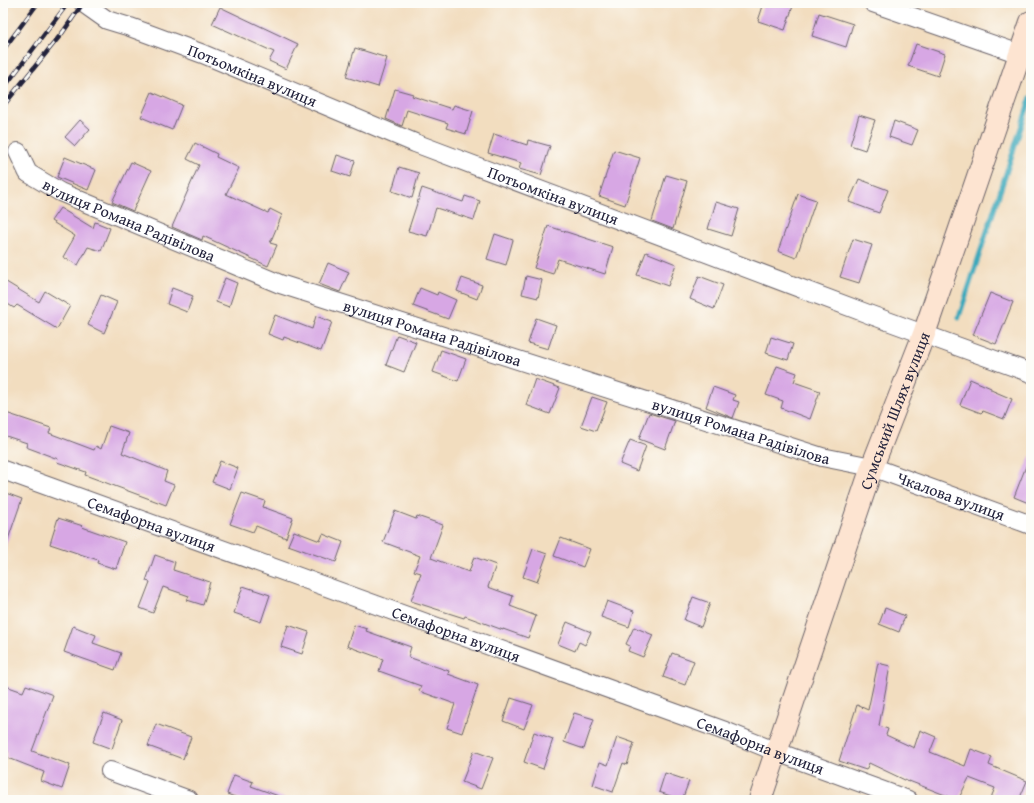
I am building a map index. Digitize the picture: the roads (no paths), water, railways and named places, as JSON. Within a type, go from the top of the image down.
[{"type":"main road","name":"Сумський Шлях вулиця","points":[[760,800],[872,467],[924,334],[1023,59],[1031,22]]},
{"type":"street","name":"Потьомкіна вулиця","points":[[83,3],[107,20],[203,54],[415,143],[864,312],[1031,373]]},
{"type":"street","points":[[873,3],[1023,59]]},
{"type":"street","name":"вулиця Романа Радівілова","points":[[18,152],[28,173],[60,192],[280,284],[822,457],[872,467]]},
{"type":"street","name":"Чкалова вулиця","points":[[872,467],[1031,525]]},
{"type":"street","name":"Семафорна вулиця","points":[[3,470],[717,728],[777,752],[908,800]]},
{"type":"street","points":[[110,771],[189,800]]},
{"type":"waterway","points":[[959,317],[1031,97]]},
{"type":"railway","points":[[3,50],[38,3]]},
{"type":"railway","points":[[3,89],[68,3]]},
{"type":"railway","points":[[3,106],[63,32],[83,3]]}]
